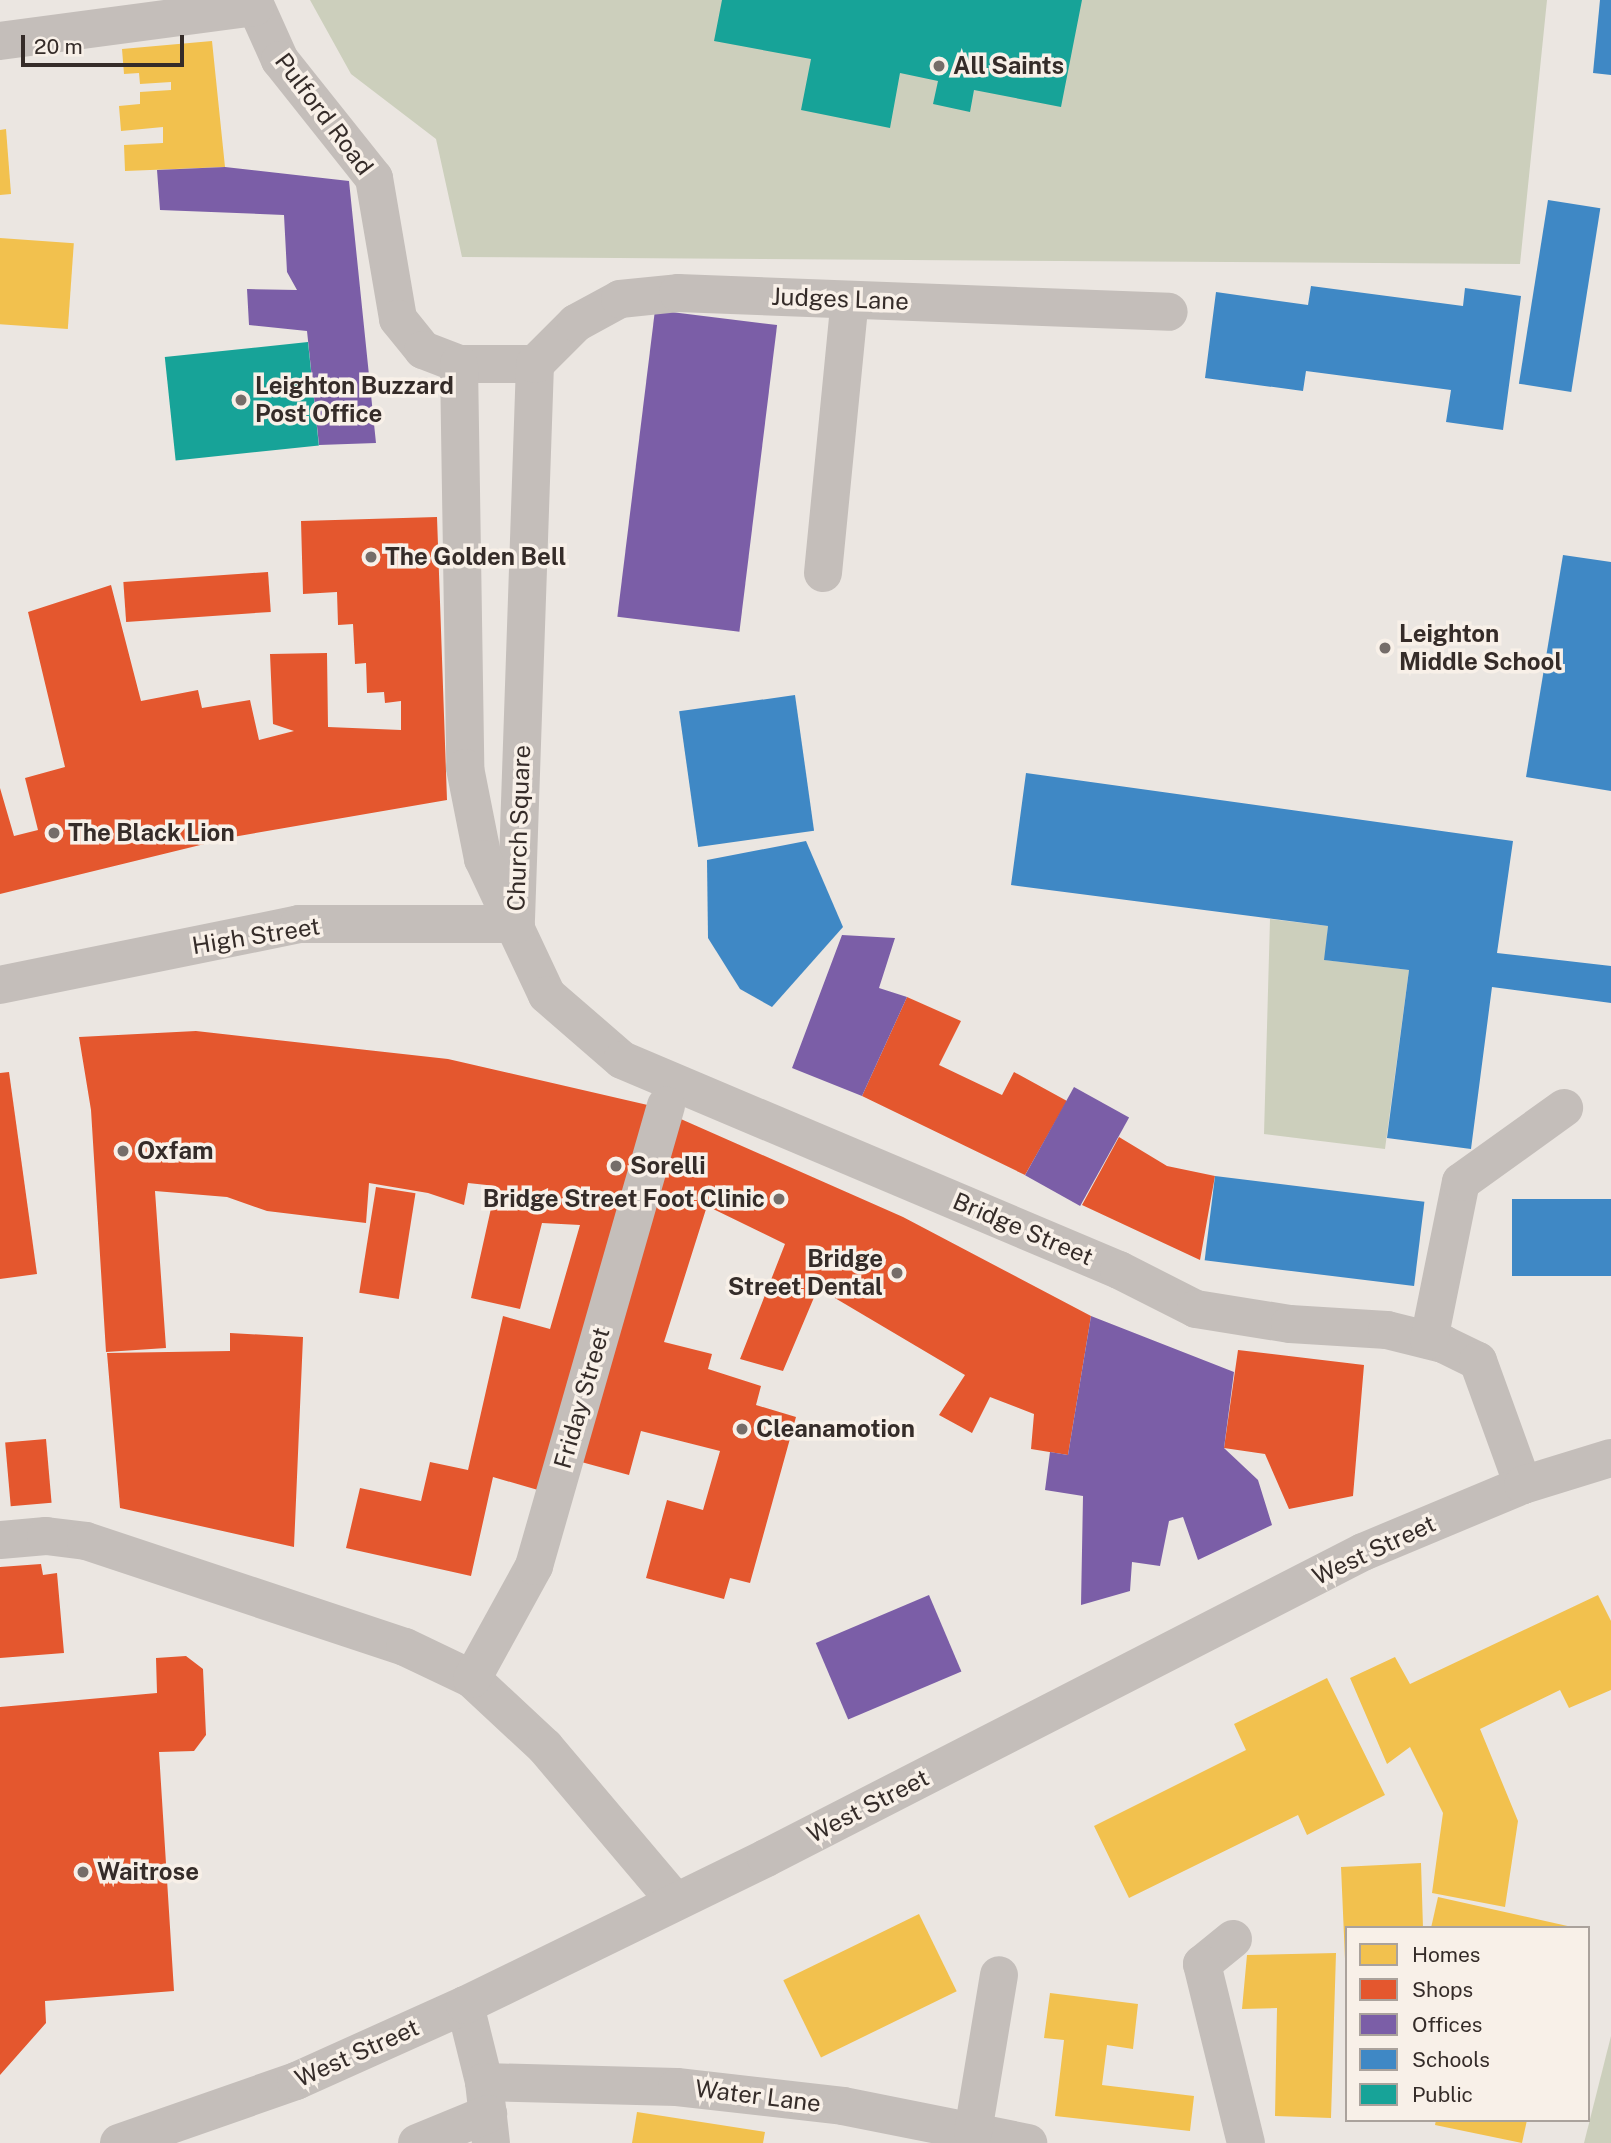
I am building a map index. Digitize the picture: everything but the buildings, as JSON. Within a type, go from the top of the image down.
[{"type":"street","points":[[0,41],[254,4]]},
{"type":"street","name":"Pulford Road","points":[[254,4],[280,60],[374,178],[398,319],[423,350],[459,364]]},
{"type":"street","name":"Judges Lane","points":[[535,364],[576,323],[620,299],[678,293],[1169,312]]},
{"type":"street","points":[[822,573],[850,300]]},
{"type":"street","points":[[459,364],[535,364]]},
{"type":"street","name":"Church Square","points":[[459,364],[465,768],[483,859],[516,924]]},
{"type":"street","name":"Church Square","points":[[516,924],[535,364]]},
{"type":"street","name":"High Street","points":[[0,985],[299,924],[516,924]]},
{"type":"street","name":"Bridge Street","points":[[516,924],[547,995],[622,1060],[1119,1270],[1196,1309],[1290,1324],[1387,1330],[1429,1340],[1478,1361],[1523,1485]]},
{"type":"street","name":"Friday Street","points":[[472,1679],[534,1566],[666,1106]]},
{"type":"street","points":[[1429,1340],[1461,1182],[1564,1108]]},
{"type":"street","name":"West Street","points":[[119,2143],[296,2081],[465,2005],[675,1902],[1363,1552],[1523,1485],[1611,1458]]},
{"type":"street","points":[[0,1540],[47,1536],[86,1541],[405,1647],[472,1679],[545,1748],[675,1902]]},
{"type":"street","points":[[1234,1939],[1202,1964],[1246,2143]]},
{"type":"street","points":[[972,2132],[999,1975]]},
{"type":"street","points":[[417,2143],[488,2113],[465,2005]]},
{"type":"street","name":"Water Lane","points":[[488,2113],[677,2087],[843,2106],[1028,2143]]},
{"type":"green space","points":[[310,0],[1547,0],[1520,264],[462,257],[436,139],[351,74]]},
{"type":"green space","points":[[1270,919],[1328,926],[1325,960],[1409,970],[1385,1149],[1264,1134]]},
{"type":"green space","points":[[1611,2036],[1611,2143],[1584,2143]]},
{"type":"place","name":"All Saints","points":[[939,66]]},
{"type":"place","name":"Leighton Buzzard Post Office","points":[[241,400]]},
{"type":"place","name":"The Golden Bell","points":[[371,557]]},
{"type":"place","name":"Leighton Middle School","points":[[1385,648]]},
{"type":"place","name":"The Black Lion","points":[[54,833]]},
{"type":"place","name":"Oxfam","points":[[123,1151]]},
{"type":"place","name":"Sorelli","points":[[616,1166]]},
{"type":"place","name":"Bridge Street Foot Clinic","points":[[779,1199]]},
{"type":"place","name":"Bridge Street Dental","points":[[897,1273]]},
{"type":"place","name":"Cleanamotion","points":[[742,1429]]},
{"type":"place","name":"Waitrose","points":[[83,1872]]}]
